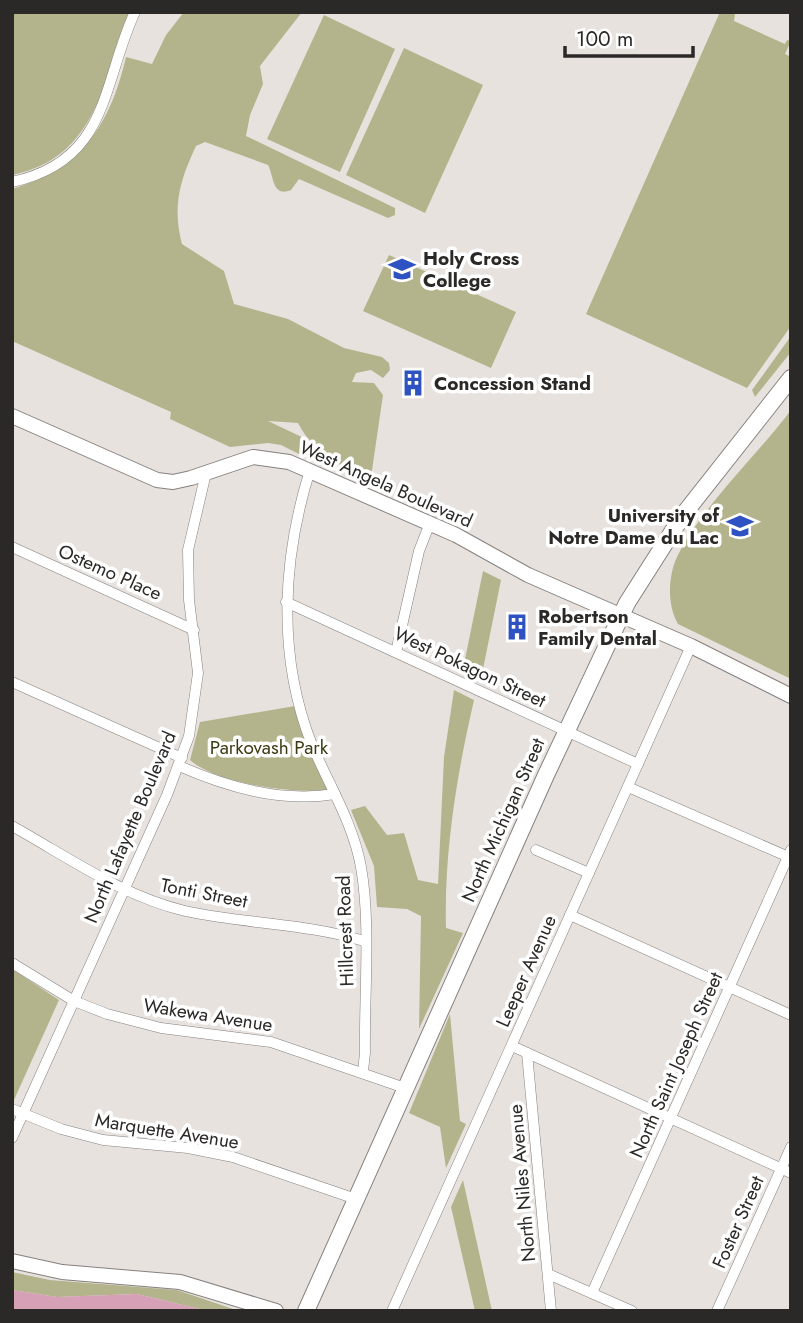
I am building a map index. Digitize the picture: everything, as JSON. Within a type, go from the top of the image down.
[{"type":"main road","name":"North Michigan Street","points":[[306,1311],[620,615],[667,537],[791,378]]},
{"type":"street","points":[[12,182],[48,168],[73,150],[91,130],[105,106],[135,12]]},
{"type":"street","name":"West Angela Boulevard","points":[[12,416],[150,478],[173,482],[244,459],[266,457],[310,470],[430,523],[528,575],[691,646],[791,695]]},
{"type":"street","name":"Hillcrest Road","points":[[310,470],[291,552],[286,602],[288,644],[299,706],[354,836],[361,868],[364,942],[363,1071]]},
{"type":"street","name":"North Lafayette Boulevard","points":[[12,1138],[125,889],[180,762],[194,718],[198,684],[188,595],[188,550],[206,473]]},
{"type":"street","points":[[396,652],[419,551],[430,523]]},
{"type":"street","name":"Ostemo Place","points":[[12,547],[194,630]]},
{"type":"street","name":"West Pokagon Street","points":[[286,602],[638,764]]},
{"type":"street","name":"Leeper Avenue","points":[[392,1311],[691,646]]},
{"type":"street","points":[[12,682],[210,779],[259,792],[313,796],[335,794]]},
{"type":"street","points":[[628,787],[790,855]]},
{"type":"street","name":"Tonti Street","points":[[12,826],[125,889],[185,911],[302,926],[364,942]]},
{"type":"street","points":[[536,849],[589,873]]},
{"type":"street","name":"North Saint Joseph Street","points":[[592,1293],[790,855]]},
{"type":"street","points":[[570,915],[791,1015]]},
{"type":"street","name":"Wakewa Avenue","points":[[12,963],[74,1001],[107,1014],[161,1028],[271,1042],[363,1071],[405,1088]]},
{"type":"street","points":[[512,1046],[786,1170]]},
{"type":"street","name":"North Niles Avenue","points":[[527,1053],[551,1311]]},
{"type":"street","name":"Marquette Avenue","points":[[12,1109],[103,1140],[188,1148],[233,1157],[356,1199]]},
{"type":"street","name":"Foster Street","points":[[717,1311],[786,1170],[791,1147]]},
{"type":"street","points":[[12,1261],[62,1272],[180,1282],[276,1311]]},
{"type":"street","points":[[548,1274],[632,1311]]},
{"type":"green space","points":[[12,12],[131,12],[104,88],[80,133],[63,152],[41,166],[12,175]]},
{"type":"green space","points":[[184,12],[302,12],[260,66],[263,84],[250,115],[246,136],[395,208],[395,215],[388,218],[299,179],[291,190],[280,191],[268,165],[205,142],[196,146],[190,158],[178,205],[182,244],[224,271],[234,304],[288,319],[344,348],[382,357],[389,363],[390,370],[383,378],[371,370],[356,373],[352,382],[374,383],[383,395],[371,477],[328,458],[311,442],[298,423],[268,421],[306,439],[311,451],[303,456],[281,445],[268,443],[230,447],[170,419],[171,412],[12,341],[12,189],[57,169],[89,141],[111,104],[126,57],[152,64],[166,35]]},
{"type":"green space","points":[[720,12],[735,14],[734,21],[785,44],[787,40],[791,41],[785,54],[791,57],[791,326],[747,388],[586,314]]},
{"type":"green space","points":[[324,15],[395,49],[340,172],[267,139]]},
{"type":"green space","points":[[404,48],[483,85],[425,213],[346,175]]},
{"type":"green space","points":[[389,255],[516,312],[491,368],[363,311]]},
{"type":"green space","points":[[791,336],[791,352],[755,397],[752,390]]},
{"type":"green space","name":"University of Notre Dame du Lac","points":[[791,410],[791,679],[678,624],[672,607],[670,587],[676,559],[703,515]]},
{"type":"green space","points":[[483,571],[501,580],[481,679],[463,669]]},
{"type":"green space","points":[[454,690],[474,700],[457,784],[447,870],[446,928],[463,933],[419,1029],[421,916],[407,909],[377,907],[374,866],[351,810],[365,806],[387,835],[404,833],[418,880],[438,884],[444,757]]},
{"type":"green space","name":"Parkovash Park","points":[[295,706],[305,739],[329,790],[256,786],[218,775],[190,760],[200,722]]},
{"type":"green space","points":[[12,969],[59,1000],[14,1100],[12,1099]]},
{"type":"green space","points":[[450,1014],[460,1121],[466,1124],[446,1168],[440,1127],[409,1113]]},
{"type":"green space","points":[[463,1180],[492,1311],[475,1311],[451,1207]]},
{"type":"green space","points":[[12,1272],[50,1280],[177,1290],[239,1311],[208,1311],[137,1294],[57,1297],[12,1290]]},
{"type":"shaded area","points":[[12,1290],[57,1297],[137,1294],[208,1311],[12,1311]]},
{"type":"place","name":"Holy Cross College","points":[[402,269]]},
{"type":"place","name":"Concession Stand","points":[[413,383]]},
{"type":"place","name":"University of Notre Dame du Lac","points":[[740,526]]},
{"type":"place","name":"Robertson Family Dental","points":[[517,627]]}]
